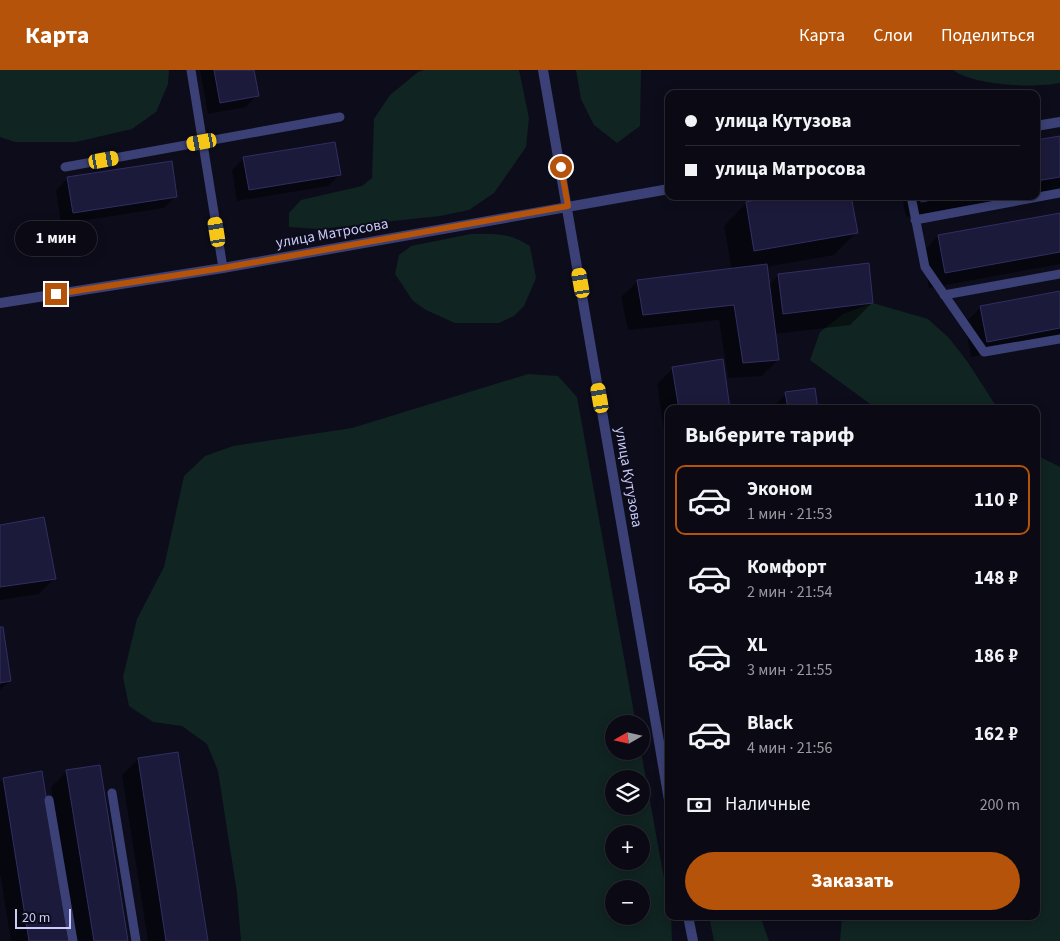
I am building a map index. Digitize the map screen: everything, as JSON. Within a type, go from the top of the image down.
[{"type":"street","name":"улица Кутузова","points":[[543,70],[665,776]]},
{"type":"street","points":[[1040,125],[1060,122]]},
{"type":"street","name":"улица Матросова","points":[[0,303],[223,268],[665,190]]},
{"type":"street","points":[[689,920],[693,941]]},
{"type":"lane","points":[[191,70],[223,268]]},
{"type":"lane","points":[[65,167],[340,116]]},
{"type":"lane","points":[[1040,197],[1060,193]]},
{"type":"lane","points":[[912,200],[925,266],[984,352],[1060,338]]},
{"type":"lane","points":[[915,220],[1022,200]]},
{"type":"lane","points":[[944,295],[1060,274]]},
{"type":"lane","points":[[112,793],[136,941]]},
{"type":"lane","points":[[49,800],[73,941]]},
{"type":"green space","points":[[0,70],[169,70],[168,84],[156,112],[132,129],[76,142],[15,142],[0,137]]},
{"type":"green space","points":[[424,70],[519,70],[529,118],[526,147],[494,193],[469,210],[440,216],[319,229],[289,227],[289,213],[301,200],[362,186],[372,178],[374,119],[390,95],[418,72]]},
{"type":"green space","points":[[576,70],[641,70],[640,126],[617,143],[594,125],[581,99]]},
{"type":"green space","points":[[953,70],[1060,70],[1060,83],[1049,85],[1005,84],[975,79]]},
{"type":"green space","points":[[471,234],[508,236],[530,246],[536,278],[524,306],[514,316],[499,323],[455,323],[426,310],[413,301],[395,274],[399,255],[411,246]]},
{"type":"green space","points":[[873,303],[928,319],[949,338],[967,361],[995,405],[872,405],[810,360],[820,332],[843,314]]},
{"type":"green space","points":[[528,374],[558,376],[577,397],[634,715],[605,715],[605,760],[643,760],[644,770],[605,770],[605,815],[650,815],[650,801],[665,884],[665,920],[671,920],[672,941],[241,941],[237,893],[218,771],[207,744],[182,726],[153,722],[129,706],[123,677],[137,619],[164,567],[184,476],[205,456],[233,446],[352,428]]},
{"type":"green space","points":[[1040,457],[1060,467],[1060,941],[840,941],[842,920],[1040,920]]},
{"type":"green space","points":[[710,920],[761,920],[769,941],[714,941]]},
{"type":"building","points":[[214,70],[254,70],[259,96],[220,103]]},
{"type":"building","points":[[1060,136],[1060,177],[1040,180],[1040,139]]},
{"type":"building","points":[[335,142],[341,175],[249,190],[243,157]]},
{"type":"building","points":[[172,161],[177,197],[73,213],[67,177]]},
{"type":"building","points":[[757,200],[852,200],[858,233],[754,251],[746,202]]},
{"type":"building","points":[[1060,213],[1060,252],[945,273],[938,235]]},
{"type":"building","points":[[869,263],[873,303],[783,314],[778,274]]},
{"type":"building","points":[[767,264],[779,360],[743,363],[734,305],[643,315],[637,280]]},
{"type":"building","points":[[1060,291],[1060,328],[987,342],[980,306]]},
{"type":"building","points":[[723,359],[729,405],[678,405],[672,367]]},
{"type":"building","points":[[815,388],[817,405],[787,405],[785,392]]},
{"type":"building","points":[[44,517],[56,579],[0,587],[0,525]]},
{"type":"building","points":[[0,627],[3,627],[11,681],[0,683]]},
{"type":"building","points":[[178,752],[208,941],[166,941],[138,758]]},
{"type":"building","points":[[100,765],[128,941],[94,941],[66,770]]},
{"type":"building","points":[[42,771],[69,941],[29,941],[3,778]]},
{"type":"route","points":[[56,294],[223,268],[568,206],[561,167]]}]
